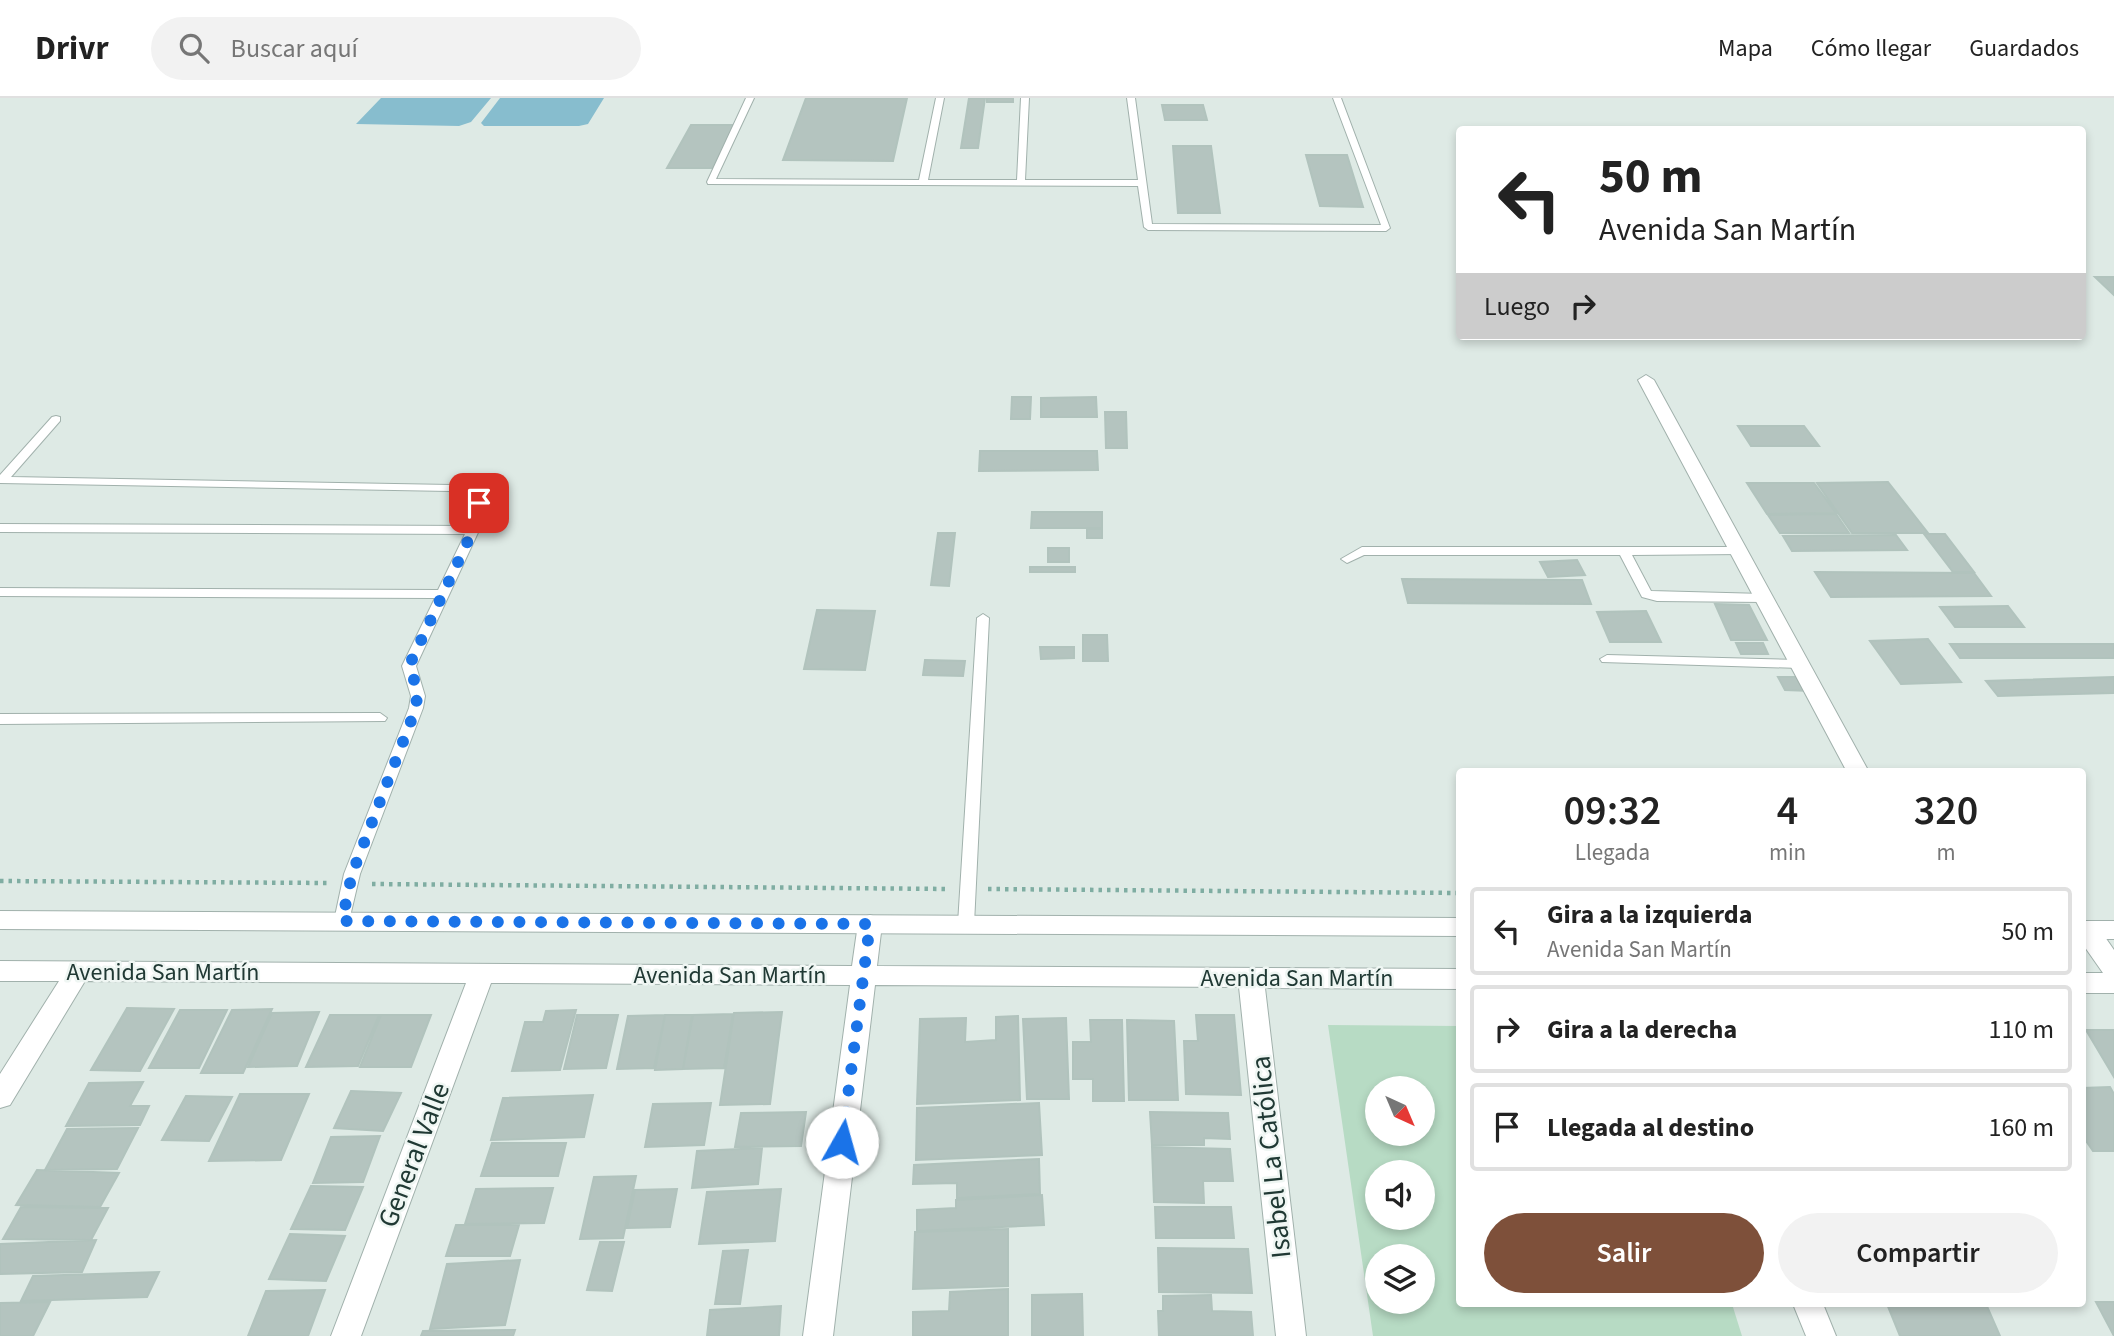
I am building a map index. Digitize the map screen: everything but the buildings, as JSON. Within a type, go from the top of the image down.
[{"type":"street","points":[[1646,380],[1856,768]]},
{"type":"street","name":"Avenida San Martín","points":[[0,920],[1456,927]]},
{"type":"street","points":[[818,1336],[870,924]]},
{"type":"street","points":[[2086,930],[2114,930]]},
{"type":"street","points":[[2086,931],[2114,970]]},
{"type":"street","name":"Avenida San Martín","points":[[0,971],[1456,979]]},
{"type":"street","points":[[0,1097],[78,972]]},
{"type":"street","name":"General Valle","points":[[346,1336],[482,974]]},
{"type":"street","name":"Isabel La Católica","points":[[1251,978],[1291,1336]]},
{"type":"street","points":[[2086,983],[2114,983]]},
{"type":"street","points":[[1809,1307],[1821,1336]]},
{"type":"lane","points":[[750,98],[711,182],[1142,183]]},
{"type":"lane","points":[[923,183],[940,98]]},
{"type":"lane","points":[[1021,183],[1025,98]]},
{"type":"lane","points":[[1131,98],[1148,227],[1386,228],[1336,98]]},
{"type":"lane","points":[[1,480],[56,419]]},
{"type":"lane","points":[[1,480],[451,488],[470,494],[479,503],[482,511],[409,666],[416,688],[416,708],[349,884],[342,921]]},
{"type":"lane","points":[[0,528],[473,530]]},
{"type":"lane","points":[[1347,559],[1362,551],[1739,551]]},
{"type":"lane","points":[[1625,551],[1646,594],[1657,597],[1764,598]]},
{"type":"lane","points":[[0,592],[443,594]]},
{"type":"lane","points":[[966,924],[983,618]]},
{"type":"lane","points":[[1607,659],[1800,664]]},
{"type":"lane","points":[[0,719],[380,718]]},
{"type":"path","points":[[0,881],[1456,893]]},
{"type":"green space","points":[[1328,1025],[1456,1026],[1456,1307],[1733,1307],[1742,1336],[1373,1336],[1370,1314],[1435,1314],[1435,1244],[1365,1244],[1365,1281]]},
{"type":"water","points":[[381,98],[491,98],[471,122],[459,126],[356,124]]},
{"type":"water","points":[[500,98],[604,98],[588,124],[484,126],[481,123]]},
{"type":"route","points":[[479,503],[482,511],[409,666],[418,696],[416,708],[352,874],[342,921],[870,924],[842,1142]]}]
